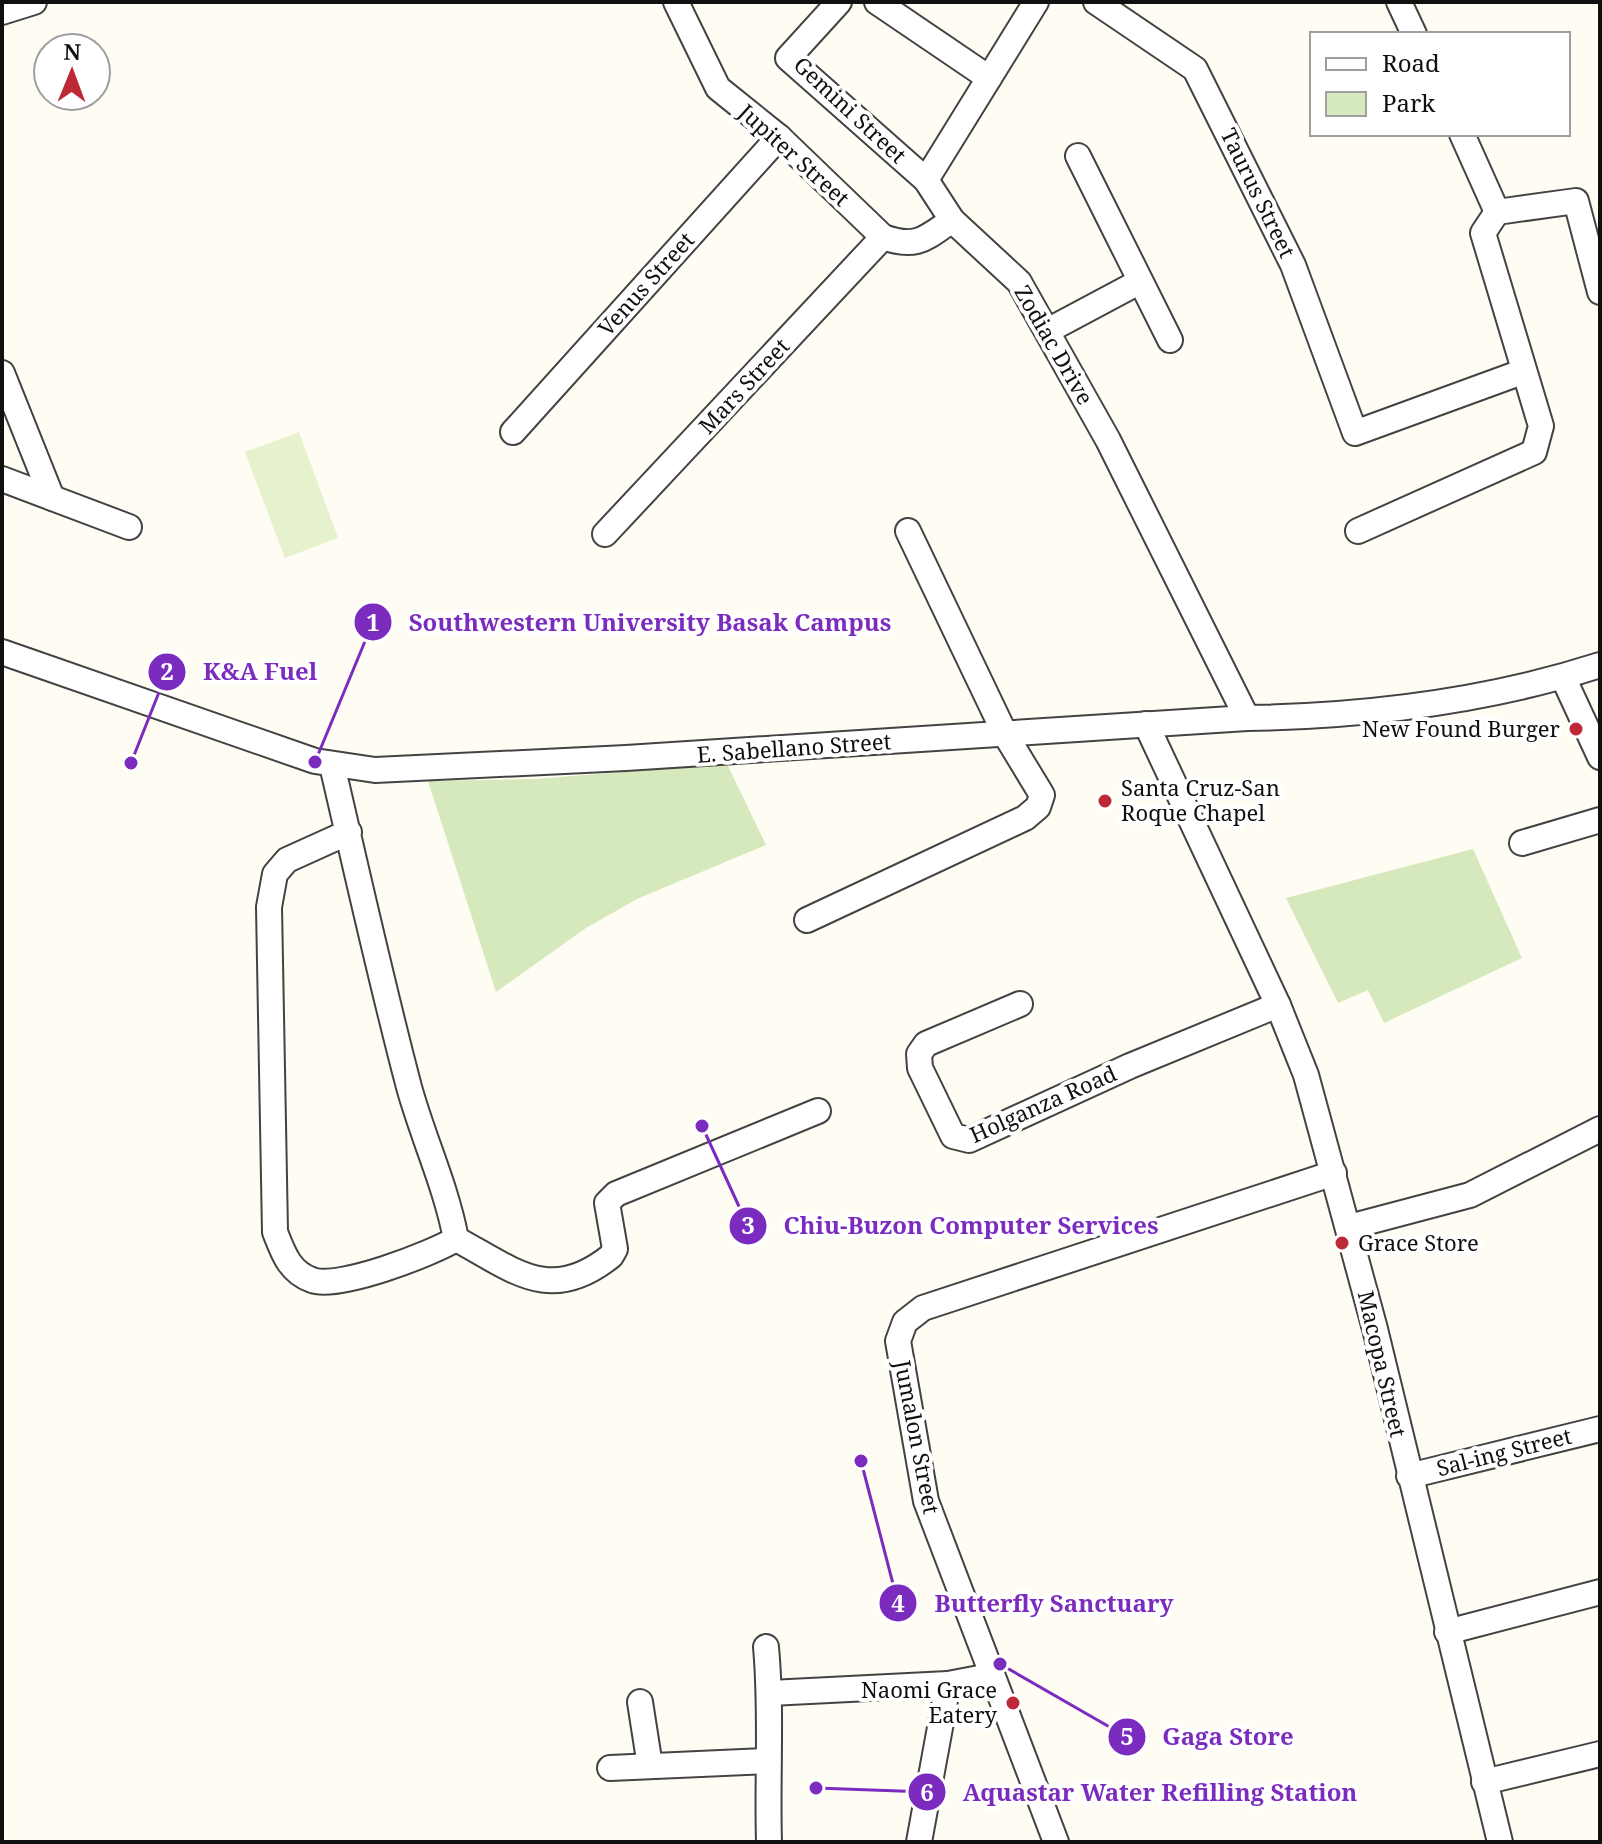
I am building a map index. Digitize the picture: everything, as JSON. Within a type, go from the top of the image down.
[{"type":"street","name":"Jupiter Street","points":[[676,2],[718,88],[779,137],[883,237]]},
{"type":"street","name":"Gemini Street","points":[[839,2],[788,58],[926,180]]},
{"type":"street","points":[[877,2],[989,78]]},
{"type":"street","points":[[926,180],[1036,2]]},
{"type":"street","name":"Taurus Street","points":[[1096,2],[1195,69],[1293,265],[1355,433],[1522,372]]},
{"type":"street","points":[[1399,2],[1413,32]]},
{"type":"street","points":[[1463,136],[1497,212]]},
{"type":"street","name":"Venus Street","points":[[513,432],[779,137]]},
{"type":"street","points":[[1078,156],[1170,340]]},
{"type":"street","name":"Zodiac Drive","points":[[926,180],[952,220],[1019,282],[1049,330],[1247,718]]},
{"type":"street","points":[[1358,531],[1534,452],[1541,426],[1522,372],[1483,233],[1497,212],[1576,201],[1598,283]]},
{"type":"street","points":[[883,237],[905,245],[924,240],[952,220]]},
{"type":"street","name":"Mars Street","points":[[605,534],[883,237]]},
{"type":"street","points":[[1049,330],[1139,282]]},
{"type":"street","points":[[2,373],[52,498]]},
{"type":"street","points":[[2,479],[129,527]]},
{"type":"street","points":[[807,920],[1025,818],[1038,807],[1042,795],[1005,734],[908,531]]},
{"type":"street","name":"E. Sabellano Street","points":[[2,652],[332,765],[375,770],[471,767],[1247,718],[1338,716],[1410,708],[1563,677],[1600,665]]},
{"type":"street","points":[[1563,677],[1600,757]]},
{"type":"street","name":"Macopa Street","points":[[1146,724],[1278,1005],[1306,1075],[1349,1227],[1500,1842]]},
{"type":"street","points":[[332,765],[410,1089],[450,1207],[456,1239]]},
{"type":"street","points":[[1522,843],[1600,820]]},
{"type":"street","points":[[349,832],[287,860],[275,874],[269,907],[275,1232],[288,1264],[313,1281],[333,1281],[426,1257],[456,1239]]},
{"type":"street","name":"Holganza Road","points":[[1020,1004],[926,1044],[919,1054],[927,1082],[953,1136],[960,1140],[969,1140],[1130,1066],[1278,1005]]},
{"type":"street","points":[[456,1239],[529,1278],[547,1282],[567,1280],[611,1256],[615,1249],[607,1203],[616,1194],[818,1111]]},
{"type":"street","points":[[1349,1227],[1470,1195],[1600,1129]]},
{"type":"street","name":"Jumalon Street","points":[[1056,1842],[990,1676],[926,1501],[898,1341],[905,1322],[923,1308],[1334,1173]]},
{"type":"street","name":"Sal-ing Street","points":[[1409,1476],[1600,1429]]},
{"type":"street","points":[[1447,1632],[1600,1592]]},
{"type":"street","points":[[766,1647],[770,1693],[767,1761],[769,1842]]},
{"type":"street","points":[[770,1693],[948,1684],[990,1676]]},
{"type":"street","points":[[919,1842],[948,1684]]},
{"type":"street","points":[[640,1702],[650,1766]]},
{"type":"street","points":[[1484,1782],[1600,1754]]},
{"type":"street","points":[[610,1768],[767,1761]]},
{"type":"green space","points":[[299,432],[338,538],[285,558],[245,452]]},
{"type":"green space","points":[[727,764],[766,845],[637,899],[586,928],[496,992],[428,781],[534,779]]},
{"type":"green space","points":[[1473,849],[1522,958],[1384,1023],[1368,990],[1338,1003],[1286,898]]},
{"type":"place","name":"New Found Burger","points":[[1576,729]]},
{"type":"place","name":"Southwestern University Basak Campus","points":[[315,762]]},
{"type":"place","name":"K&A Fuel","points":[[131,763]]},
{"type":"place","name":"Santa Cruz-San Roque Chapel","points":[[1105,801]]},
{"type":"place","name":"Chiu-Buzon Computer Services","points":[[702,1126]]},
{"type":"place","name":"Grace Store","points":[[1342,1243]]},
{"type":"place","name":"Butterfly Sanctuary","points":[[861,1461]]},
{"type":"place","name":"Gaga Store","points":[[1000,1664]]},
{"type":"place","name":"Naomi Grace Eatery","points":[[1013,1703]]},
{"type":"place","name":"Aquastar Water Refilling Station","points":[[816,1788]]}]
